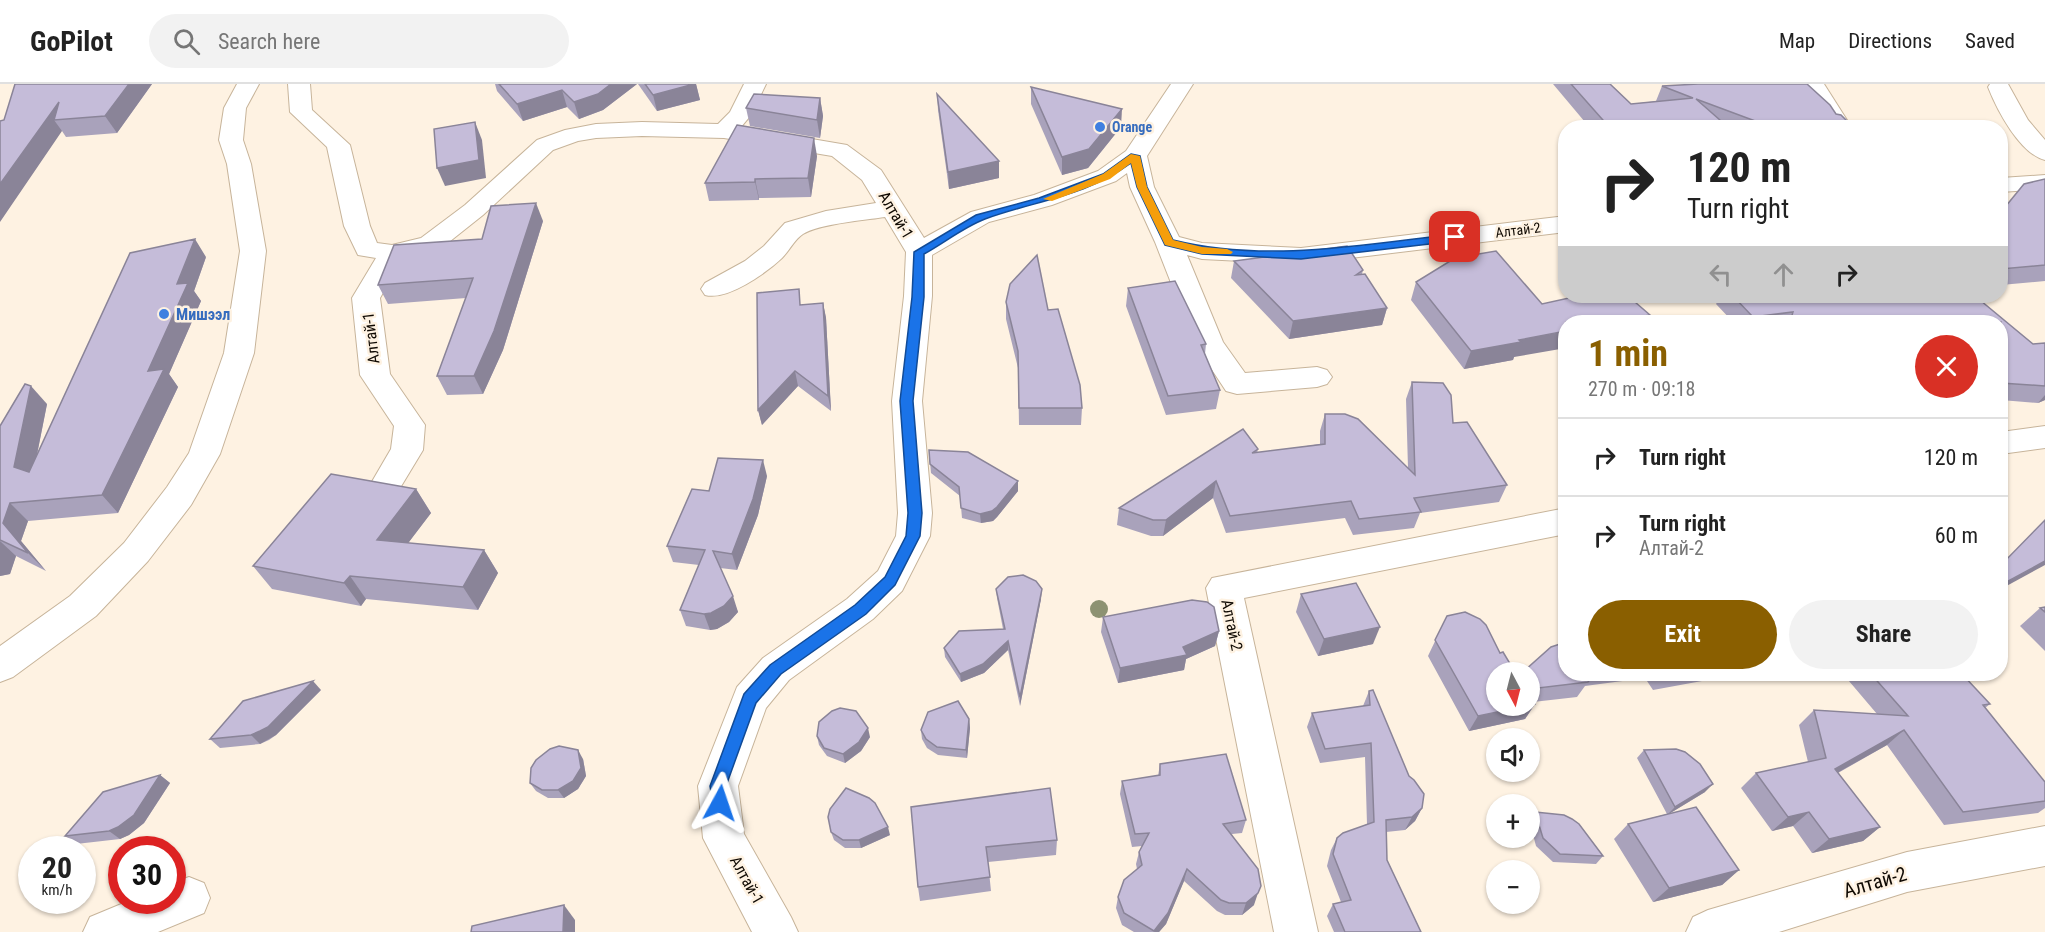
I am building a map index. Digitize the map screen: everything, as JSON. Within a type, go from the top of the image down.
[{"type":"street","points":[[0,666],[82,606],[136,552],[179,496],[204,454],[239,353],[253,251],[239,164],[231,140],[235,108],[248,84]]},
{"type":"street","name":"Алтай-1","points":[[299,84],[301,112],[338,145],[357,226],[367,249],[392,252],[430,244],[474,210],[545,145],[573,135],[596,131],[642,129],[724,131],[839,150],[872,175],[919,252],[918,297],[907,401],[915,513],[913,536],[890,581],[860,609],[776,669],[750,699],[718,786],[724,838],[776,932]]},
{"type":"street","points":[[724,131],[740,115],[755,84]]},
{"type":"street","points":[[919,252],[980,218],[1043,200],[1107,176],[1135,156],[1182,84]]},
{"type":"street","points":[[1813,84],[1836,120]]},
{"type":"street","points":[[1999,87],[2007,106],[2033,143],[2045,153]]},
{"type":"street","points":[[1135,156],[1142,187],[1168,242],[1209,344],[1237,384],[1317,377]]},
{"type":"street","points":[[2008,185],[2045,182]]},
{"type":"street","points":[[715,289],[754,267],[773,252],[795,228],[826,219],[892,208]]},
{"type":"street","name":"Алтай-2","points":[[1168,242],[1202,251],[1301,256],[1558,225]]},
{"type":"street","name":"Алтай-1","points":[[386,485],[407,450],[410,425],[375,375],[366,298],[392,252]]},
{"type":"street","points":[[2008,442],[2045,438]]},
{"type":"street","name":"Алтай-2","points":[[1296,932],[1224,588],[1558,523]]},
{"type":"street","name":"Алтай-2","points":[[1708,932],[1907,872],[2045,846]]},
{"type":"street","points":[[105,932],[189,898]]},
{"type":"building","points":[[15,84],[129,84],[105,116],[54,120],[59,102],[0,184],[0,121],[4,120]]},
{"type":"building","points":[[499,84],[611,84],[598,94],[574,102],[562,90],[517,104]]},
{"type":"building","points":[[645,84],[694,84],[653,95]]},
{"type":"building","points":[[1571,84],[1610,84],[1631,104],[1693,98],[1662,86],[1807,84],[1830,105],[1836,114],[1846,120],[1752,120],[1696,99],[1720,120],[1603,120]]},
{"type":"building","points":[[1031,87],[1122,109],[1089,149],[1062,157]]},
{"type":"building","points":[[754,94],[820,98],[817,120],[746,108]]},
{"type":"building","points":[[937,94],[999,161],[948,172]]},
{"type":"building","points":[[475,122],[479,160],[437,168],[434,129]]},
{"type":"building","points":[[737,125],[814,138],[808,178],[705,183]]},
{"type":"building","points":[[2045,179],[2045,265],[2008,268],[2008,203],[2024,184]]},
{"type":"building","points":[[536,203],[494,331],[474,376],[437,376],[473,278],[378,285],[394,245],[482,239],[491,206]]},
{"type":"building","points":[[195,239],[177,284],[188,283],[148,371],[164,369],[102,495],[10,503],[3,523],[28,553],[0,540],[0,426],[25,384],[31,386],[14,467],[29,472],[130,253]]},
{"type":"building","points":[[1347,246],[1363,270],[1356,275],[1365,274],[1387,308],[1293,321],[1234,261]]},
{"type":"building","points":[[1496,251],[1542,304],[1558,300],[1558,303],[1636,303],[1650,315],[1558,315],[1558,333],[1471,351],[1416,282],[1455,258]]},
{"type":"building","points":[[1037,255],[1048,310],[1058,309],[1080,385],[1082,408],[1019,408],[1018,351],[1006,302],[1010,284]]},
{"type":"building","points":[[1175,281],[1206,344],[1201,345],[1220,390],[1168,396],[1128,288]]},
{"type":"building","points":[[799,289],[800,305],[823,303],[828,396],[795,371],[758,410],[757,293]]},
{"type":"building","points":[[1740,303],[1983,303],[1998,315],[1792,315],[1793,312],[1751,315]]},
{"type":"building","points":[[2008,323],[2033,344],[2045,343],[2045,386],[2008,383]]},
{"type":"building","points":[[1412,382],[1443,383],[1451,395],[1453,423],[1467,422],[1507,485],[1414,498],[1421,512],[1359,519],[1351,501],[1230,516],[1216,481],[1166,520],[1153,520],[1119,508],[1243,429],[1258,449],[1252,453],[1325,444],[1325,414],[1345,414],[1358,419],[1415,475]]},
{"type":"building","points":[[929,450],[968,452],[1018,481],[992,511],[980,514],[961,508],[959,487],[930,464]]},
{"type":"building","points":[[718,458],[763,460],[753,499],[732,554],[713,551],[733,596],[724,606],[711,613],[680,610],[705,550],[667,546],[692,489],[709,491]]},
{"type":"building","points":[[331,474],[416,489],[377,540],[484,550],[463,587],[350,576],[344,583],[253,566]]},
{"type":"building","points":[[2045,520],[2045,561],[2008,581],[2008,558]]},
{"type":"building","points":[[1023,575],[1036,581],[1042,589],[1020,697],[1008,641],[983,664],[960,674],[944,648],[959,631],[1005,629],[996,589],[1008,577]]},
{"type":"building","points":[[1356,583],[1380,627],[1324,639],[1301,594]]},
{"type":"building","points":[[1192,600],[1207,602],[1214,607],[1219,631],[1183,647],[1187,655],[1120,668],[1103,617]]},
{"type":"building","points":[[1465,612],[1480,619],[1486,625],[1500,653],[1503,652],[1509,662],[1486,662],[1486,714],[1478,716],[1435,640],[1447,616]]},
{"type":"building","points":[[1558,645],[1558,681],[1589,681],[1540,688],[1540,662],[1534,662],[1551,647]]},
{"type":"building","points":[[313,681],[268,727],[251,735],[210,739],[243,701]]},
{"type":"building","points":[[1877,681],[1969,681],[1990,704],[1983,705],[2045,782],[2045,801],[1963,812],[1904,730],[1835,769],[1880,827],[1829,839],[1809,812],[1788,817],[1756,773],[1826,758],[1814,710],[1908,716]]},
{"type":"building","points":[[1373,690],[1409,776],[1424,794],[1422,808],[1412,817],[1386,820],[1387,860],[1421,932],[1345,932],[1333,904],[1351,900],[1333,854],[1337,838],[1343,833],[1374,822],[1371,743],[1325,749],[1312,713],[1370,705],[1369,691]]},
{"type":"building","points":[[958,701],[969,719],[966,750],[937,747],[926,739],[921,730],[928,712]]},
{"type":"building","points":[[840,708],[856,711],[868,728],[859,742],[843,754],[824,748],[817,736],[819,722],[832,711]]},
{"type":"building","points":[[559,746],[578,750],[581,768],[573,781],[558,790],[542,790],[530,783],[531,768],[536,760],[550,749]]},
{"type":"building","points":[[1676,749],[1685,752],[1700,764],[1713,784],[1675,807],[1644,750]]},
{"type":"building","points":[[1226,754],[1246,820],[1223,824],[1258,869],[1261,886],[1258,893],[1246,903],[1229,903],[1221,900],[1187,869],[1168,913],[1154,931],[1124,913],[1118,897],[1124,880],[1142,865],[1139,852],[1149,833],[1135,834],[1122,781],[1160,775],[1160,764]]},
{"type":"building","points":[[160,775],[134,815],[118,827],[109,831],[65,836],[103,792]]},
{"type":"building","points":[[846,788],[875,803],[888,827],[859,840],[843,840],[831,832],[828,817],[830,809]]},
{"type":"building","points":[[1050,788],[1057,840],[986,847],[990,877],[918,887],[911,807]]},
{"type":"building","points":[[1696,807],[1739,870],[1669,888],[1628,824]]},
{"type":"building","points":[[1540,813],[1564,815],[1579,824],[1603,856],[1560,854],[1543,838],[1540,828]]},
{"type":"building","points":[[564,905],[563,932],[471,932],[472,926]]},
{"type":"slow traffic","points":[[1048,199],[1107,176],[1135,156],[1142,187],[1168,242],[1202,251],[1227,252]]},
{"type":"place","name":"Orange","points":[[1100,127]]},
{"type":"place","name":"Мишээл","points":[[164,314]]},
{"type":"route","points":[[720,803],[718,786],[750,699],[776,669],[810,647],[860,609],[890,581],[913,536],[915,513],[907,401],[918,297],[919,252],[980,218],[1043,200],[1107,176],[1135,156],[1142,187],[1168,242],[1202,251],[1301,256],[1455,237]]}]
